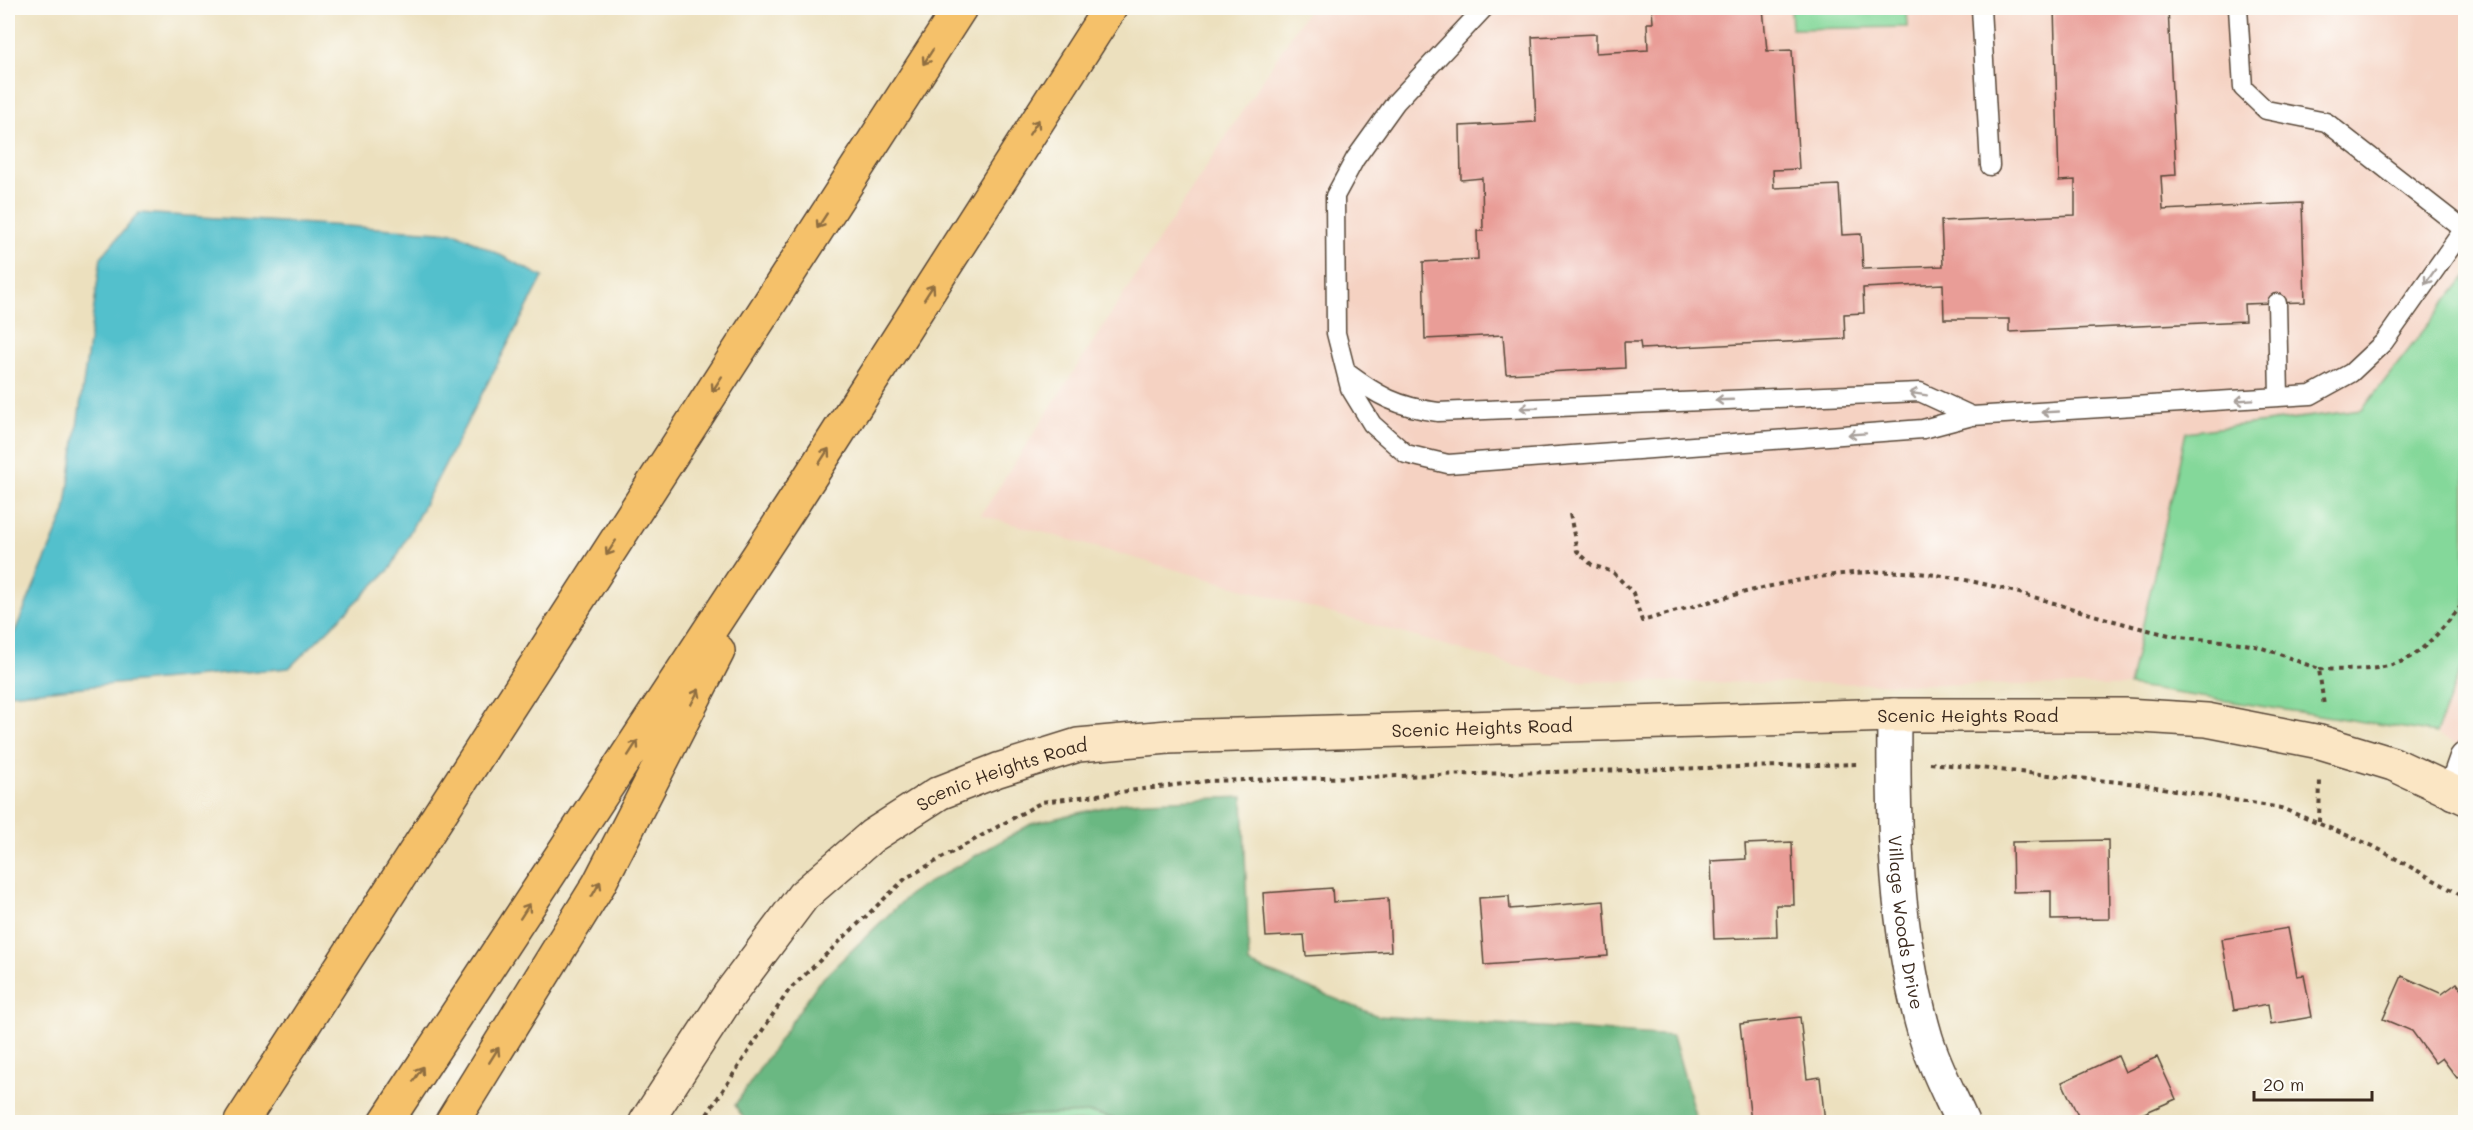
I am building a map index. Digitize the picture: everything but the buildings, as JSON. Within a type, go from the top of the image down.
[{"type":"highway","points":[[241,1122],[960,8]]},
{"type":"highway","points":[[386,1122],[792,505],[1110,8]]},
{"type":"highway","points":[[452,1122],[599,884],[792,505]]},
{"type":"street","name":"Scenic Heights Road","points":[[646,1122],[729,994],[803,896],[872,836],[939,793],[998,770],[1078,745],[1168,737],[1894,715],[2125,715],[2207,720],[2320,742],[2393,764],[2460,795]]},
{"type":"street","name":"Village Woods Drive","points":[[1894,715],[1900,914],[1909,972],[1927,1040],[1962,1122]]},
{"type":"street","points":[[2460,795],[2466,759]]},
{"type":"lane","points":[[1484,8],[1396,102],[1354,159],[1335,196],[1336,333],[1350,388],[1372,424],[1406,454],[1448,464],[1923,429],[1972,416],[2311,395],[2351,373],[2384,342],[2464,228],[2326,122],[2266,110],[2243,88],[2238,8]]},
{"type":"lane","points":[[1981,8],[1990,166]]},
{"type":"lane","points":[[2277,303],[2279,397]]},
{"type":"lane","points":[[1346,372],[1376,395],[1406,408],[1438,412],[1920,392],[1972,416]]},
{"type":"path","points":[[1570,514],[1577,551],[1592,565],[1613,572],[1620,579],[1633,593],[1642,621],[1745,591],[1814,577],[1882,572],[1936,575],[2037,597],[2166,634],[2255,646],[2319,669],[2358,671],[2381,669],[2403,663],[2435,638],[2466,600]]},
{"type":"path","points":[[2319,669],[2325,716],[2320,742],[2319,822]]},
{"type":"path","points":[[702,1122],[789,990],[906,878],[1042,802],[1207,781],[1938,762],[2138,784],[2281,808],[2373,846],[2466,898]]},
{"type":"shaded area","points":[[1309,8],[2465,8],[2465,750],[2436,733],[2129,686],[1572,681],[981,515]]},
{"type":"green space","points":[[1791,8],[1906,8],[1907,27],[1792,29]]},
{"type":"green space","points":[[2465,277],[2465,658],[2436,733],[2129,686],[2186,432],[2362,410]]},
{"type":"green space","points":[[1243,797],[1249,964],[1378,1016],[1673,1036],[1697,1122],[1125,1122],[1093,1113],[933,1118],[913,1122],[746,1122],[735,1105],[818,983],[912,892],[1031,824],[1126,802]]},
{"type":"green space","points":[[1093,1113],[1125,1122],[913,1122],[933,1118]]},
{"type":"water","points":[[139,213],[457,233],[543,277],[391,568],[289,668],[8,694],[8,648],[65,512],[101,257]]}]
